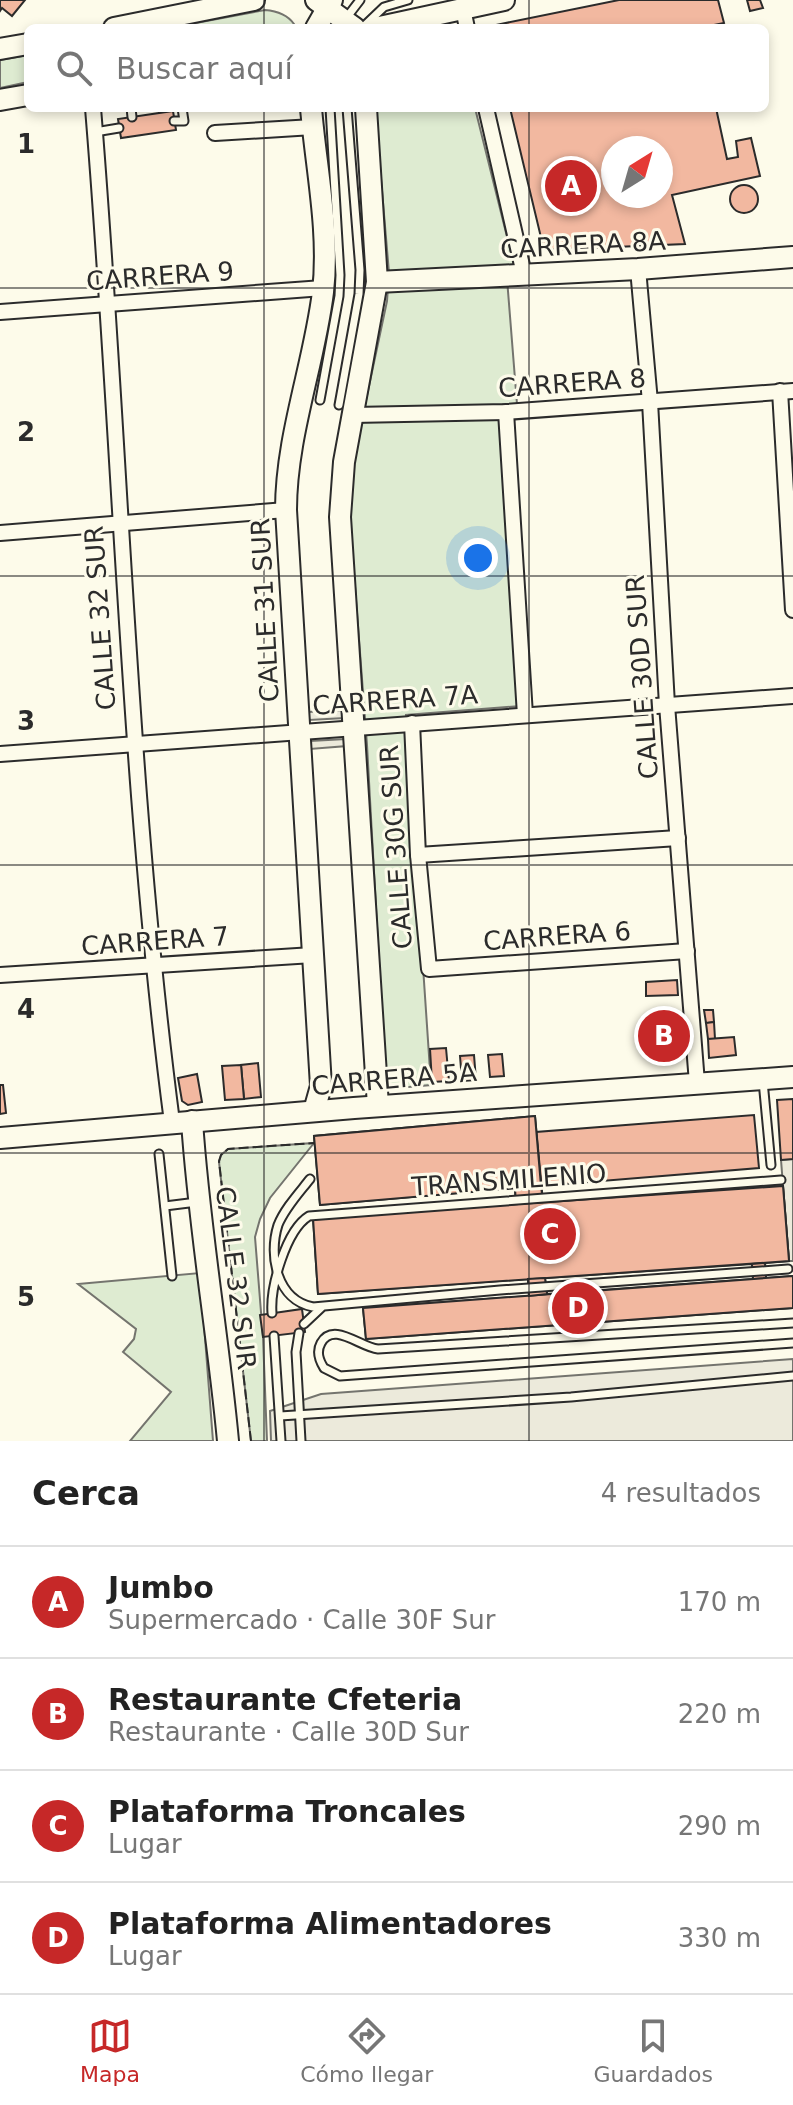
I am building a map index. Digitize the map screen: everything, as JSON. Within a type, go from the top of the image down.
[{"type":"street","points":[[134,24],[254,0]]},
{"type":"street","points":[[411,24],[465,18],[504,0]]},
{"type":"street","points":[[317,24],[325,2],[349,24]]},
{"type":"street","points":[[0,49],[24,45]]},
{"type":"street","points":[[0,100],[24,96]]},
{"type":"street","name":"CALLE 32 SUR","points":[[93,112],[108,303],[119,524],[152,964],[199,1202],[219,1345],[228,1441]]},
{"type":"street","points":[[366,112],[377,282],[346,410],[340,517],[378,1106]]},
{"type":"street","points":[[487,112],[524,274]]},
{"type":"street","points":[[215,133],[312,117]]},
{"type":"street","name":"CALLE 31 SUR","points":[[312,117],[324,247],[323,288],[288,467],[286,510],[321,1086],[314,1111]]},
{"type":"street","name":"CARRERA 8A","points":[[377,282],[638,269],[793,257]]},
{"type":"street","name":"CALLE 30D SUR","points":[[638,269],[650,402],[667,705],[697,1083]]},
{"type":"street","name":"CARRERA 9","points":[[0,312],[323,288]]},
{"type":"street","points":[[787,391],[793,610]]},
{"type":"street","name":"CARRERA 8","points":[[346,410],[506,412],[787,391]]},
{"type":"street","points":[[506,412],[525,715]]},
{"type":"street","points":[[0,533],[286,510]]},
{"type":"street","name":"CARRERA 7A","points":[[0,754],[793,696]]},
{"type":"street","name":"CALLE 30G SUR","points":[[412,723],[418,855],[429,969]]},
{"type":"street","points":[[418,855],[678,838]]},
{"type":"street","name":"CARRERA 6","points":[[429,969],[687,951]]},
{"type":"street","name":"CARRERA 7","points":[[0,975],[313,955]]},
{"type":"street","name":"CARRERA 5A","points":[[0,1138],[378,1106],[793,1077]]},
{"type":"lane","points":[[352,24],[360,0]]},
{"type":"lane","points":[[354,24],[384,7],[408,0]]},
{"type":"lane","points":[[174,121],[184,121],[183,112]]},
{"type":"lane","points":[[320,400],[340,275],[330,112]]},
{"type":"lane","points":[[346,410],[360,270],[347,112]]},
{"type":"lane","points":[[95,132],[119,128]]},
{"type":"lane","points":[[762,1079],[771,1165]]},
{"type":"lane","points":[[159,1154],[172,1276]]},
{"type":"lane","name":"TRANSMILENIO","points":[[278,1274],[275,1242],[278,1227],[287,1208],[310,1179]]},
{"type":"lane","name":"TRANSMILENIO","points":[[272,1313],[271,1301],[278,1274],[294,1230],[300,1221],[309,1216],[781,1180]]},
{"type":"lane","points":[[165,1206],[199,1202]]},
{"type":"lane","points":[[278,1274],[285,1290],[300,1303],[322,1307],[500,1290],[788,1269]]},
{"type":"lane","points":[[304,1324],[322,1307]]},
{"type":"lane","points":[[793,1323],[378,1349],[368,1348],[337,1333],[328,1335],[318,1351],[324,1368],[340,1376],[793,1343]]},
{"type":"lane","points":[[299,1333],[296,1352],[301,1441]]},
{"type":"lane","points":[[274,1336],[281,1441]]},
{"type":"lane","points":[[280,1416],[571,1397],[793,1376]]},
{"type":"green space","points":[[265,10],[285,15],[294,24],[190,24]]},
{"type":"green space","points":[[24,56],[24,83],[0,88],[0,60]]},
{"type":"green space","points":[[375,112],[476,112],[514,265],[506,266],[517,404],[501,405],[521,706],[406,715],[431,1085],[386,1089],[350,487],[387,301],[389,273]]},
{"type":"green space","points":[[314,1143],[270,1198],[255,1237],[267,1441],[251,1441],[219,1162],[228,1149]]},
{"type":"green space","points":[[200,1273],[213,1441],[130,1441],[171,1392],[123,1352],[134,1339],[136,1329],[78,1284]]},
{"type":"shaded area","points":[[345,710],[345,718],[309,720],[308,712]]},
{"type":"shaded area","points":[[346,739],[347,746],[310,749],[310,741]]},
{"type":"shaded area","points":[[793,1159],[793,1261],[789,1261],[781,1160]]},
{"type":"shaded area","points":[[793,1359],[793,1441],[271,1441],[270,1411],[321,1394]]},
{"type":"building","points":[[0,0],[25,0],[12,16],[2,8],[0,11]]},
{"type":"building","points":[[619,0],[718,0],[724,23],[719,24],[501,24]]},
{"type":"building","points":[[747,0],[760,0],[763,8],[750,11]]},
{"type":"building","points":[[173,112],[176,130],[121,138],[118,119]]},
{"type":"building","points":[[511,112],[717,112],[727,159],[738,157],[736,141],[751,138],[760,176],[673,195],[673,136],[601,136],[601,208],[673,208],[673,199],[685,244],[544,250]]},
{"type":"building","points":[[744,185],[754,189],[758,199],[754,209],[744,213],[734,209],[730,199],[734,189]]},
{"type":"building","points":[[677,980],[678,995],[646,996],[646,982]]},
{"type":"building","points":[[704,1010],[713,1010],[714,1022],[706,1023]]},
{"type":"building","points":[[714,1022],[715,1039],[708,1039],[706,1023]]},
{"type":"building","points":[[678,1027],[680,1042],[651,1044],[649,1030]]},
{"type":"building","points":[[734,1037],[736,1055],[709,1058],[708,1039]]},
{"type":"building","points":[[446,1048],[449,1081],[432,1082],[430,1049]]},
{"type":"building","points":[[502,1054],[504,1076],[490,1077],[488,1055]]},
{"type":"building","points":[[474,1055],[476,1080],[462,1081],[460,1056]]},
{"type":"building","points":[[258,1063],[261,1097],[244,1099],[241,1065]]},
{"type":"building","points":[[241,1065],[244,1099],[225,1100],[222,1066]]},
{"type":"building","points":[[197,1074],[202,1102],[188,1105],[182,1101],[178,1078]]},
{"type":"building","points":[[0,1085],[3,1085],[6,1113],[0,1114]]},
{"type":"building","points":[[793,1099],[793,1159],[781,1160],[777,1100]]},
{"type":"building","points":[[754,1115],[759,1168],[541,1186],[536,1132]]},
{"type":"building","points":[[535,1116],[543,1202],[783,1186],[789,1261],[765,1263],[766,1278],[793,1276],[793,1308],[366,1339],[363,1308],[529,1296],[528,1279],[318,1294],[313,1218],[516,1205],[515,1188],[320,1205],[314,1136]],"holes":[[[752,1264],[753,1279],[547,1294],[545,1278]]]},
{"type":"building","points":[[535,1116],[541,1186],[320,1205],[314,1136]]},
{"type":"building","points":[[541,1186],[543,1202],[516,1205],[515,1188]]},
{"type":"building","points":[[783,1186],[789,1261],[318,1294],[313,1218]]},
{"type":"building","points":[[765,1263],[766,1278],[753,1279],[752,1264]]},
{"type":"building","points":[[793,1276],[793,1308],[366,1339],[363,1308]]},
{"type":"building","points":[[545,1278],[547,1294],[529,1296],[528,1279]]},
{"type":"building","points":[[302,1309],[305,1332],[263,1337],[260,1315]]},
{"type":"fence","points":[[251,1441],[219,1161],[228,1149],[314,1143]]},
{"type":"place","name":"Jumbo","points":[[571,186]]},
{"type":"place","name":"Restaurante Cfeteria","points":[[664,1036]]},
{"type":"place","name":"Plataforma Troncales","points":[[550,1234]]},
{"type":"place","name":"Plataforma Alimentadores","points":[[578,1308]]}]
